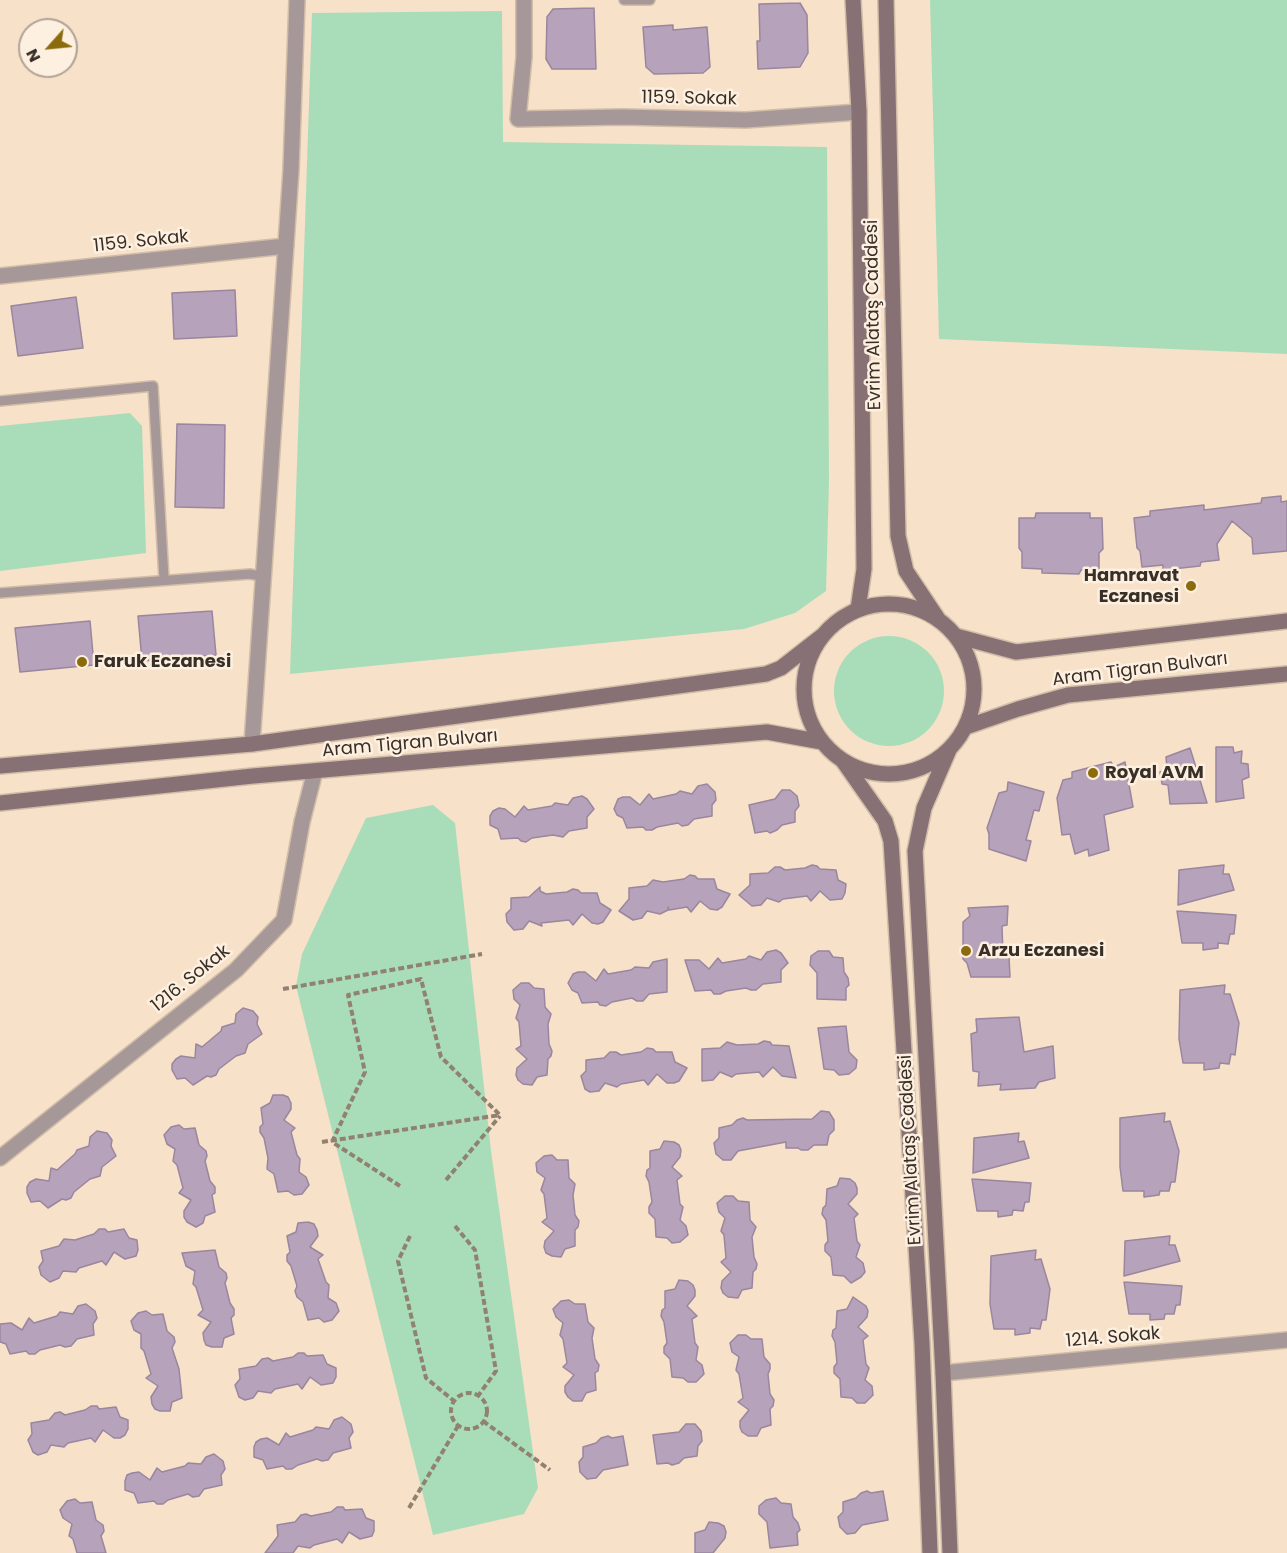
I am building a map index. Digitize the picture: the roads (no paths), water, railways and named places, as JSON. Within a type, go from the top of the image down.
[{"type":"main road","points":[[0,766],[252,744],[766,674],[781,668],[842,618],[858,609],[864,569],[859,112],[853,0]]},
{"type":"main road","name":"Evrim Alataş Caddesi","points":[[886,0],[898,536],[906,571],[938,619]]},
{"type":"main road","points":[[822,636],[808,661],[804,689],[809,717],[822,742],[843,761],[870,772],[898,774],[925,766],[949,750],[966,727],[973,704],[974,680],[968,657],[956,636],[938,619],[915,608],[890,603],[865,607],[842,618]]},
{"type":"main road","points":[[956,636],[1016,652],[1287,621]]},
{"type":"main road","name":"Aram Tigran Bulvarı","points":[[966,727],[1068,695],[1287,674]]},
{"type":"main road","name":"Aram Tigran Bulvarı","points":[[0,803],[315,771],[767,732],[822,742]]},
{"type":"main road","name":"Evrim Alataş Caddesi","points":[[949,750],[924,808],[915,851],[943,1373],[950,1553]]},
{"type":"main road","name":"Evrim Alataş Caddesi","points":[[843,761],[885,821],[891,841],[922,1343],[930,1553]]},
{"type":"street","points":[[252,744],[291,170],[297,0]]},
{"type":"street","name":"1159. Sokak","points":[[524,0],[524,57],[518,119],[622,117],[746,120],[859,112]]},
{"type":"street","name":"1159. Sokak","points":[[0,276],[286,246]]},
{"type":"street","name":"1216. Sokak","points":[[0,1158],[236,970],[284,920],[302,822],[315,771]]},
{"type":"street","name":"1214. Sokak","points":[[943,1373],[1287,1340]]},
{"type":"lane","points":[[624,0],[650,0]]},
{"type":"lane","points":[[0,401],[153,386],[164,579]]},
{"type":"lane","points":[[0,593],[250,573],[265,577]]},
{"type":"place","name":"Hamravat Eczanesi","points":[[1191,586]]},
{"type":"place","name":"Faruk Eczanesi","points":[[82,662]]},
{"type":"place","name":"Royal AVM","points":[[1093,773]]},
{"type":"place","name":"Arzu Eczanesi","points":[[966,951]]}]
